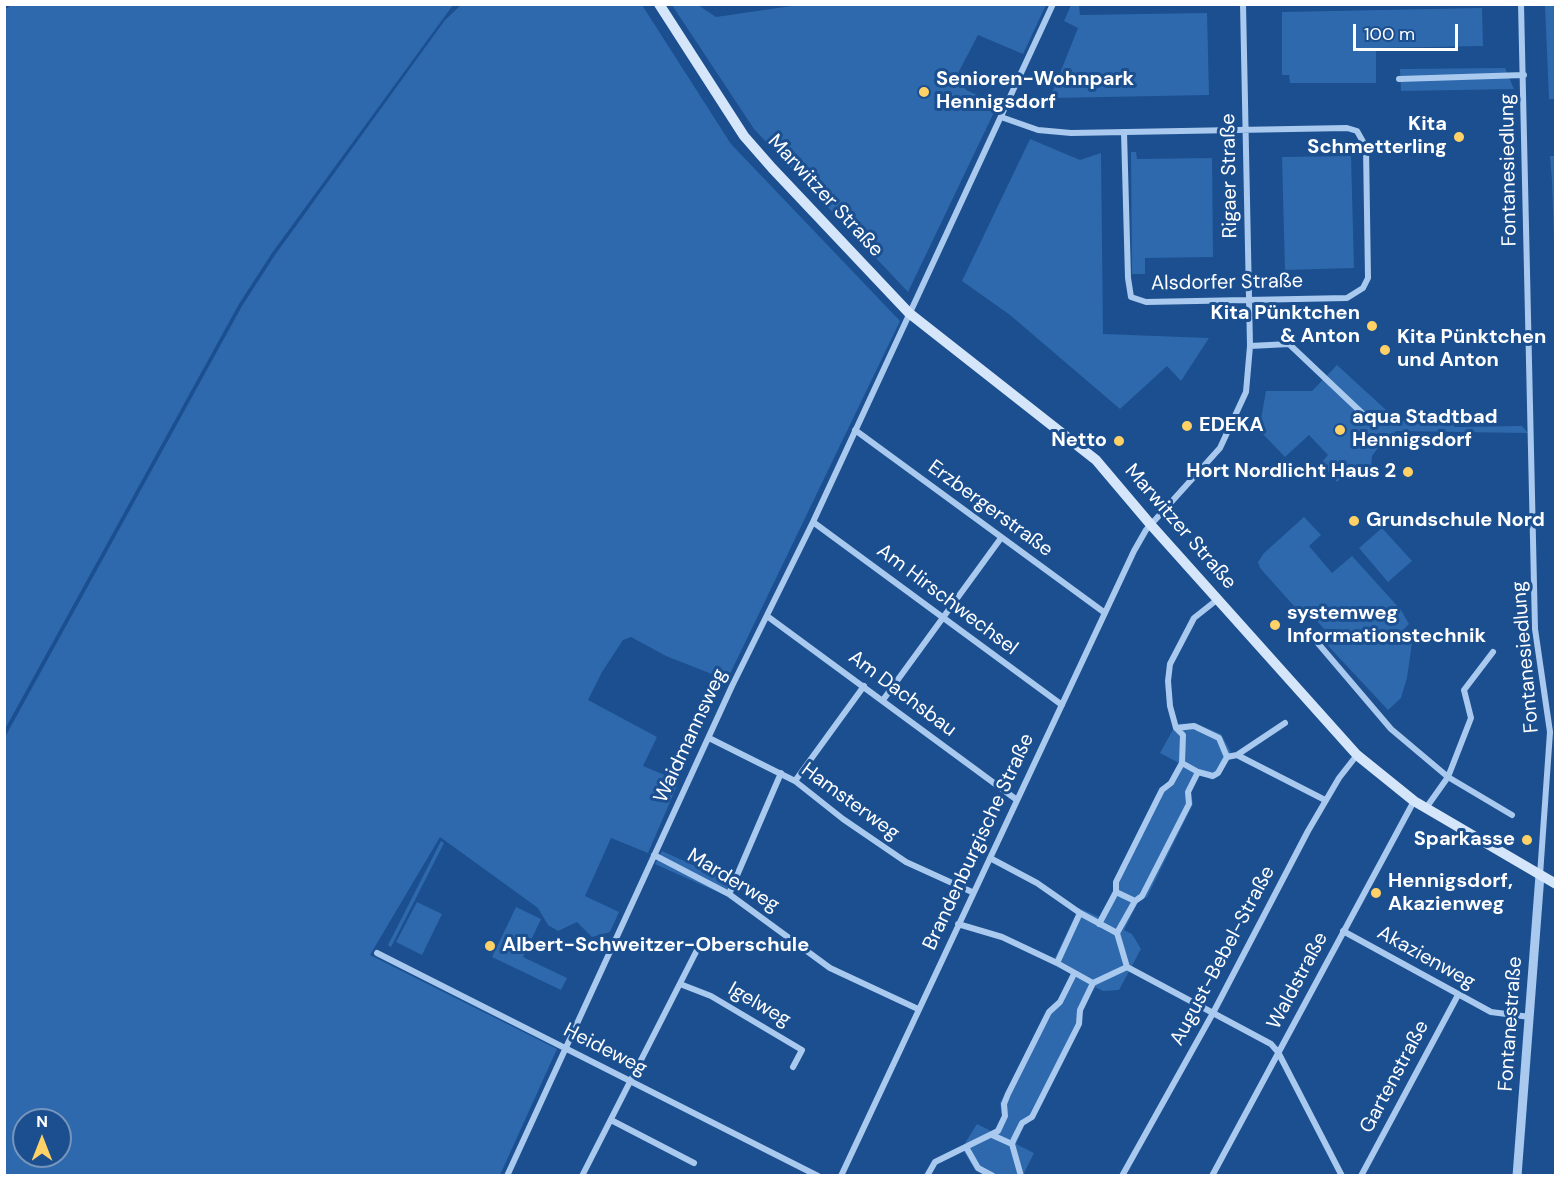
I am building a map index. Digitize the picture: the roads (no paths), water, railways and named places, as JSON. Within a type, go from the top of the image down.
[{"type":"main road","name":"Marwitzer Straße","points":[[659,4],[744,136],[909,313],[1096,460],[1151,525],[1357,754],[1414,801],[1556,884]]},
{"type":"street","name":"Waidmannsweg","points":[[507,1176],[654,855],[813,522],[1053,4]]},
{"type":"street","name":"Rigaer Straße","points":[[1151,525],[1227,438],[1246,392],[1250,346],[1243,4]]},
{"type":"street","name":"Fontanesiedlung","points":[[1521,4],[1535,629],[1550,732],[1540,875]]},
{"type":"street","name":"Fontanesiedlung","points":[[1399,79],[1524,75]]},
{"type":"street","points":[[1000,117],[1038,130],[1124,132],[1245,130]]},
{"type":"street","name":"Alsdorfer Straße","points":[[1124,132],[1128,278],[1131,297],[1146,302],[1347,298],[1363,288],[1368,278],[1366,147],[1357,131],[1347,128],[1245,130]]},
{"type":"street","points":[[1250,346],[1289,344],[1363,414]]},
{"type":"street","name":"Erzbergerstraße","points":[[855,430],[1105,613]]},
{"type":"street","name":"Am Hirschwechsel","points":[[813,522],[1062,705]]},
{"type":"street","name":"Brandenburgische Straße","points":[[840,1176],[1134,551],[1151,525]]},
{"type":"street","points":[[883,700],[1001,538]]},
{"type":"street","points":[[1099,924],[1116,892],[1116,882],[1162,790],[1171,783],[1182,763],[1183,735],[1176,728],[1169,692],[1170,664],[1194,618],[1218,599]]},
{"type":"street","name":"Am Dachsbau","points":[[767,616],[1017,800]]},
{"type":"street","points":[[1316,641],[1391,729],[1448,777],[1512,815]]},
{"type":"street","points":[[1426,808],[1448,777],[1471,718],[1464,690],[1493,652]]},
{"type":"street","points":[[795,781],[864,686]]},
{"type":"street","points":[[1182,763],[1198,772],[1213,776],[1218,773],[1227,757],[1237,755],[1285,723]]},
{"type":"street","points":[[1176,728],[1194,726],[1219,738],[1227,757]]},
{"type":"street","name":"Hamsterweg","points":[[709,738],[795,781],[885,849],[913,865],[972,892]]},
{"type":"street","name":"August-Bebel-Straße","points":[[1122,1176],[1213,1013],[1325,800],[1357,754]]},
{"type":"street","points":[[1237,755],[1325,800]]},
{"type":"street","points":[[1198,772],[1188,792],[1189,804],[1142,896],[1135,901],[1117,933],[1127,967],[1271,1044],[1278,1053],[1342,1176]]},
{"type":"street","points":[[729,894],[781,773]]},
{"type":"street","name":"Waldstraße","points":[[1212,1176],[1414,801]]},
{"type":"street","name":"Marderweg","points":[[654,855],[729,894],[830,968],[918,1009]]},
{"type":"street","points":[[990,858],[1037,883],[1080,913],[1117,933]]},
{"type":"street","name":"Fontanestraße","points":[[1517,1176],[1540,875]]},
{"type":"street","points":[[1116,892],[1135,901]]},
{"type":"street","points":[[1057,963],[1080,913]]},
{"type":"street","points":[[958,924],[1002,937],[1093,983]]},
{"type":"street","name":"Akazienweg","points":[[1343,931],[1491,1012],[1530,1017]]},
{"type":"street","points":[[582,1176],[698,950]]},
{"type":"street","name":"Heideweg","points":[[378,953],[818,1176]]},
{"type":"street","points":[[1021,1176],[1012,1144],[1022,1123],[1032,1117],[1079,1024],[1080,1010],[1093,983],[1127,967]]},
{"type":"street","points":[[927,1176],[935,1162],[998,1131],[1005,1116],[1008,1094],[1049,1012],[1060,1002],[1074,974]]},
{"type":"street","name":"Igelweg","points":[[680,984],[711,996],[802,1050],[793,1067]]},
{"type":"street","name":"Gartenstraße","points":[[1361,1176],[1458,994]]},
{"type":"street","points":[[802,1050],[806,1043]]},
{"type":"street","points":[[611,1120],[693,1163]]},
{"type":"street","points":[[992,1135],[1012,1144]]},
{"type":"street","points":[[966,1147],[978,1168],[993,1176]]},
{"type":"place","name":"Senioren-Wohnpark Hennigsdorf","points":[[924,92]]},
{"type":"place","name":"Kita Schmetterling","points":[[1459,137]]},
{"type":"place","name":"Kita Pünktchen & Anton","points":[[1372,326]]},
{"type":"place","name":"Kita Pünktchen und Anton","points":[[1385,350]]},
{"type":"place","name":"EDEKA","points":[[1187,426]]},
{"type":"place","name":"aqua Stadtbad Hennigsdorf","points":[[1340,430]]},
{"type":"place","name":"Netto","points":[[1119,441]]},
{"type":"place","name":"Hort Nordlicht Haus 2","points":[[1408,472]]},
{"type":"place","name":"Grundschule Nord","points":[[1354,521]]},
{"type":"place","name":"systemweg Informationstechnik","points":[[1275,625]]},
{"type":"place","name":"Sparkasse","points":[[1527,840]]},
{"type":"place","name":"Hennigsdorf, Akazienweg","points":[[1376,893]]},
{"type":"place","name":"Albert-Schweitzer-Oberschule","points":[[490,946]]}]
